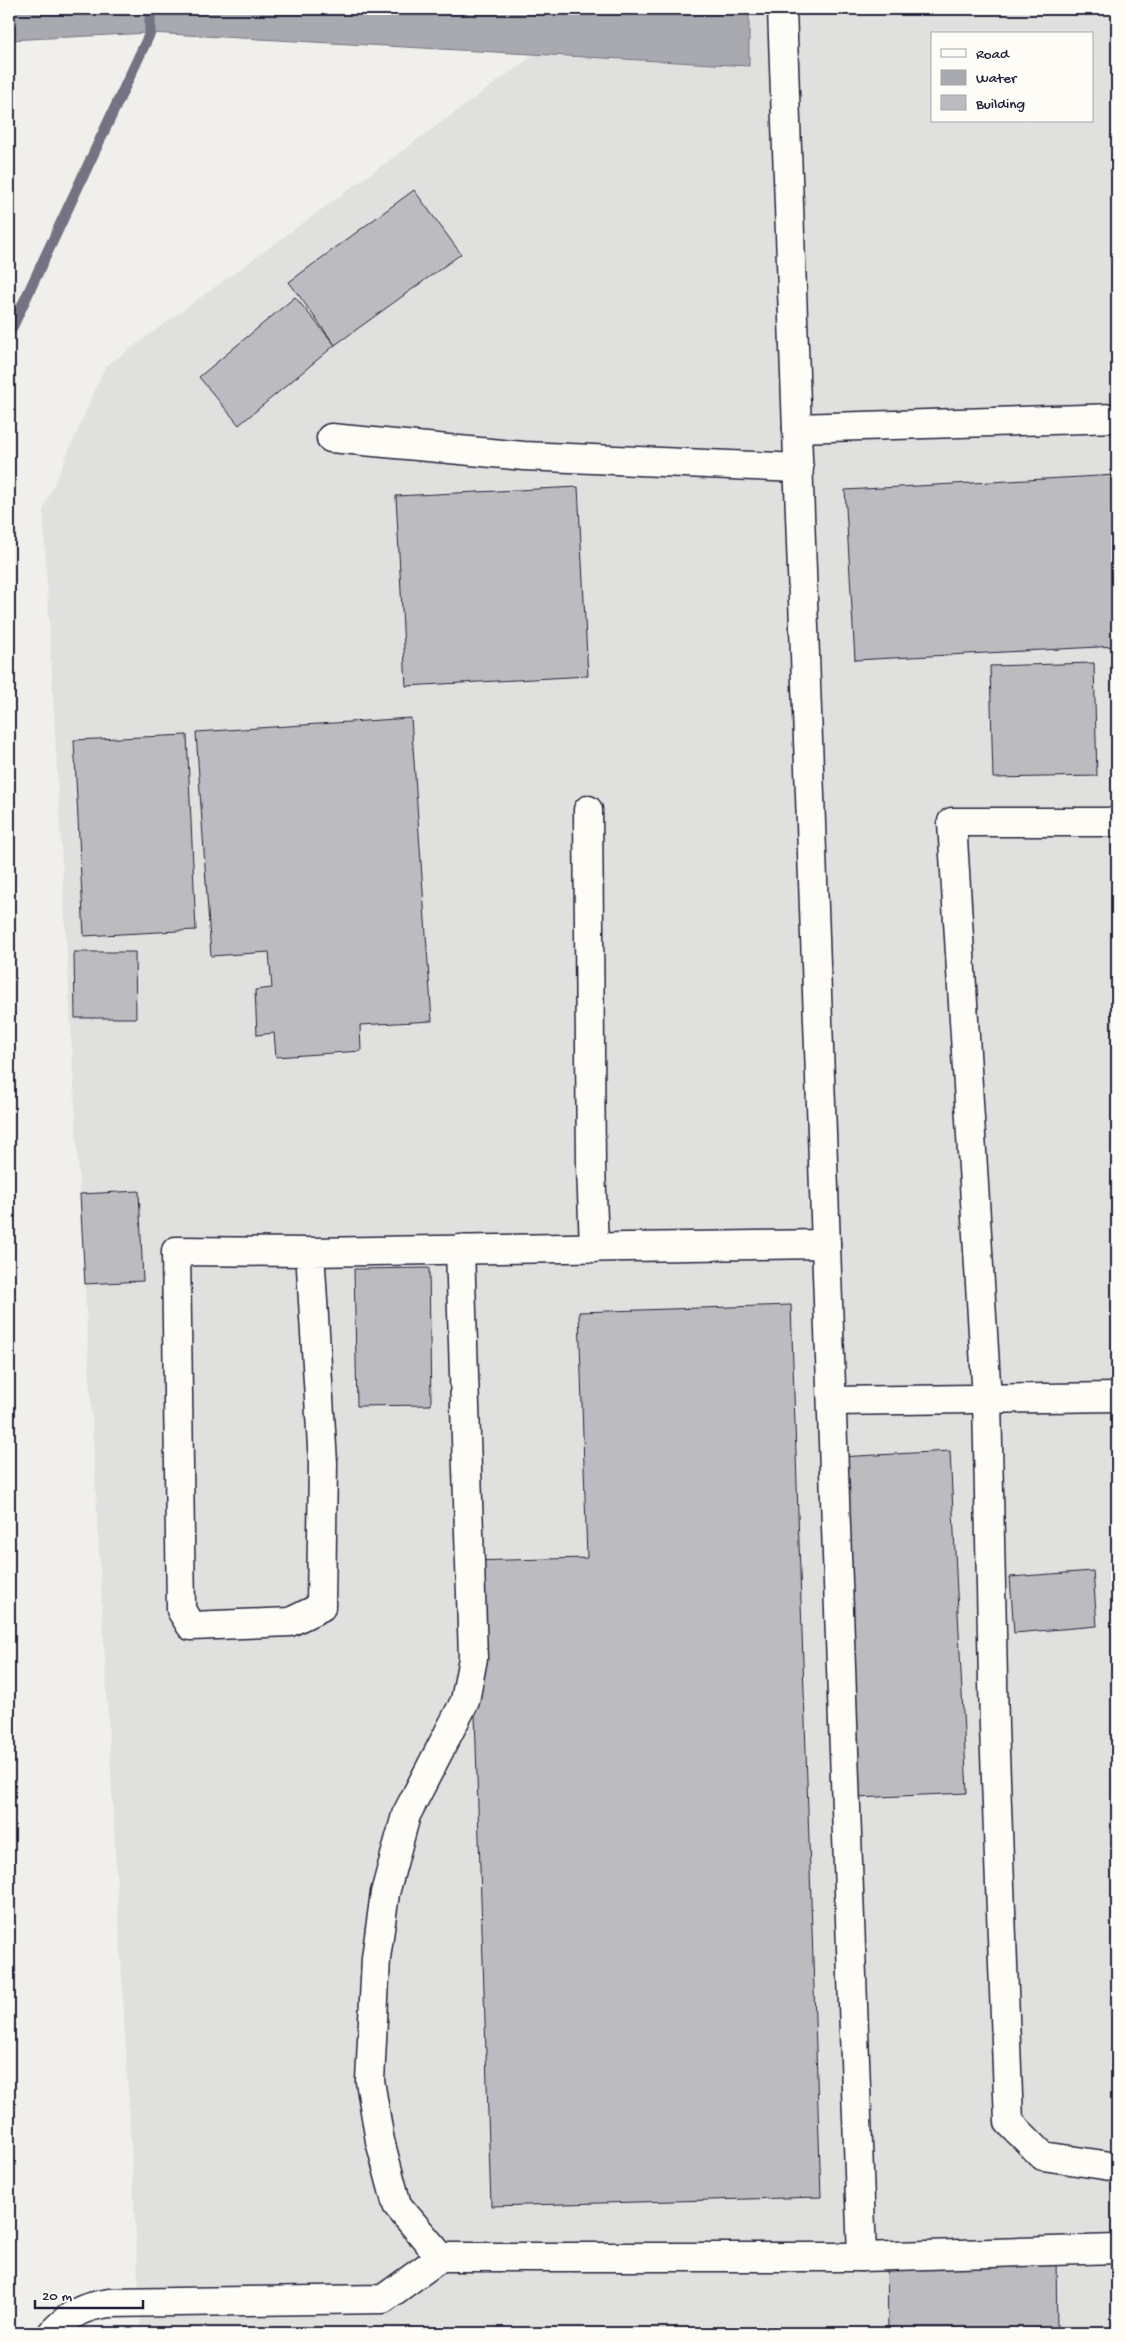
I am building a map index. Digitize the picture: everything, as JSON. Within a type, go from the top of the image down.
[{"type":"lane","points":[[782,9],[862,2257]]},
{"type":"lane","points":[[797,428],[1117,418]]},
{"type":"lane","points":[[331,438],[524,456],[799,468]]},
{"type":"lane","points":[[588,810],[590,1156],[594,1248]]},
{"type":"lane","points":[[1117,822],[952,822],[987,1399],[994,1727],[1009,2122],[1043,2156],[1117,2167]]},
{"type":"lane","points":[[310,1252],[324,1464],[321,1607],[290,1622],[191,1626],[181,1610],[176,1251],[310,1252],[826,1244]]},
{"type":"lane","points":[[441,2256],[397,2205],[380,2141],[370,2080],[376,1958],[385,1893],[406,1815],[465,1701],[473,1658],[460,1249]]},
{"type":"lane","points":[[832,1401],[1117,1397]]},
{"type":"lane","points":[[52,2333],[69,2316],[87,2306],[109,2303],[383,2299],[441,2256],[862,2257],[1117,2249]]},
{"type":"shaded area","points":[[749,9],[1117,9],[1117,2333],[141,2333],[43,510],[105,367],[534,55],[749,66]]},
{"type":"water","points":[[9,9],[749,9],[749,66],[150,33],[9,40]]},
{"type":"building","points":[[414,190],[461,254],[335,345],[289,282]]},
{"type":"building","points":[[295,297],[335,345],[239,425],[199,377]]},
{"type":"building","points":[[1117,475],[1117,646],[855,660],[845,490]]},
{"type":"building","points":[[578,487],[588,676],[406,686],[396,496]]},
{"type":"building","points":[[1094,663],[1097,776],[993,778],[990,666]]},
{"type":"building","points":[[411,718],[432,1021],[360,1025],[361,1051],[276,1057],[274,1033],[257,1035],[255,990],[272,988],[269,952],[211,956],[196,732]]},
{"type":"building","points":[[187,735],[196,930],[84,936],[74,740]]},
{"type":"building","points":[[74,952],[135,952],[136,1018],[75,1018]]},
{"type":"building","points":[[139,1191],[143,1281],[85,1284],[80,1194]]},
{"type":"building","points":[[429,1268],[431,1405],[357,1406],[354,1269]]},
{"type":"building","points":[[791,1305],[821,2197],[491,2206],[470,1561],[587,1558],[579,1312]]},
{"type":"building","points":[[950,1451],[967,1793],[857,1798],[839,1457]]},
{"type":"building","points":[[1093,1571],[1097,1626],[1014,1633],[1010,1577]]},
{"type":"building","points":[[1056,2257],[1057,2333],[888,2333],[887,2258]]},
{"type":"waterway","points":[[9,334],[150,33],[150,9]]}]
